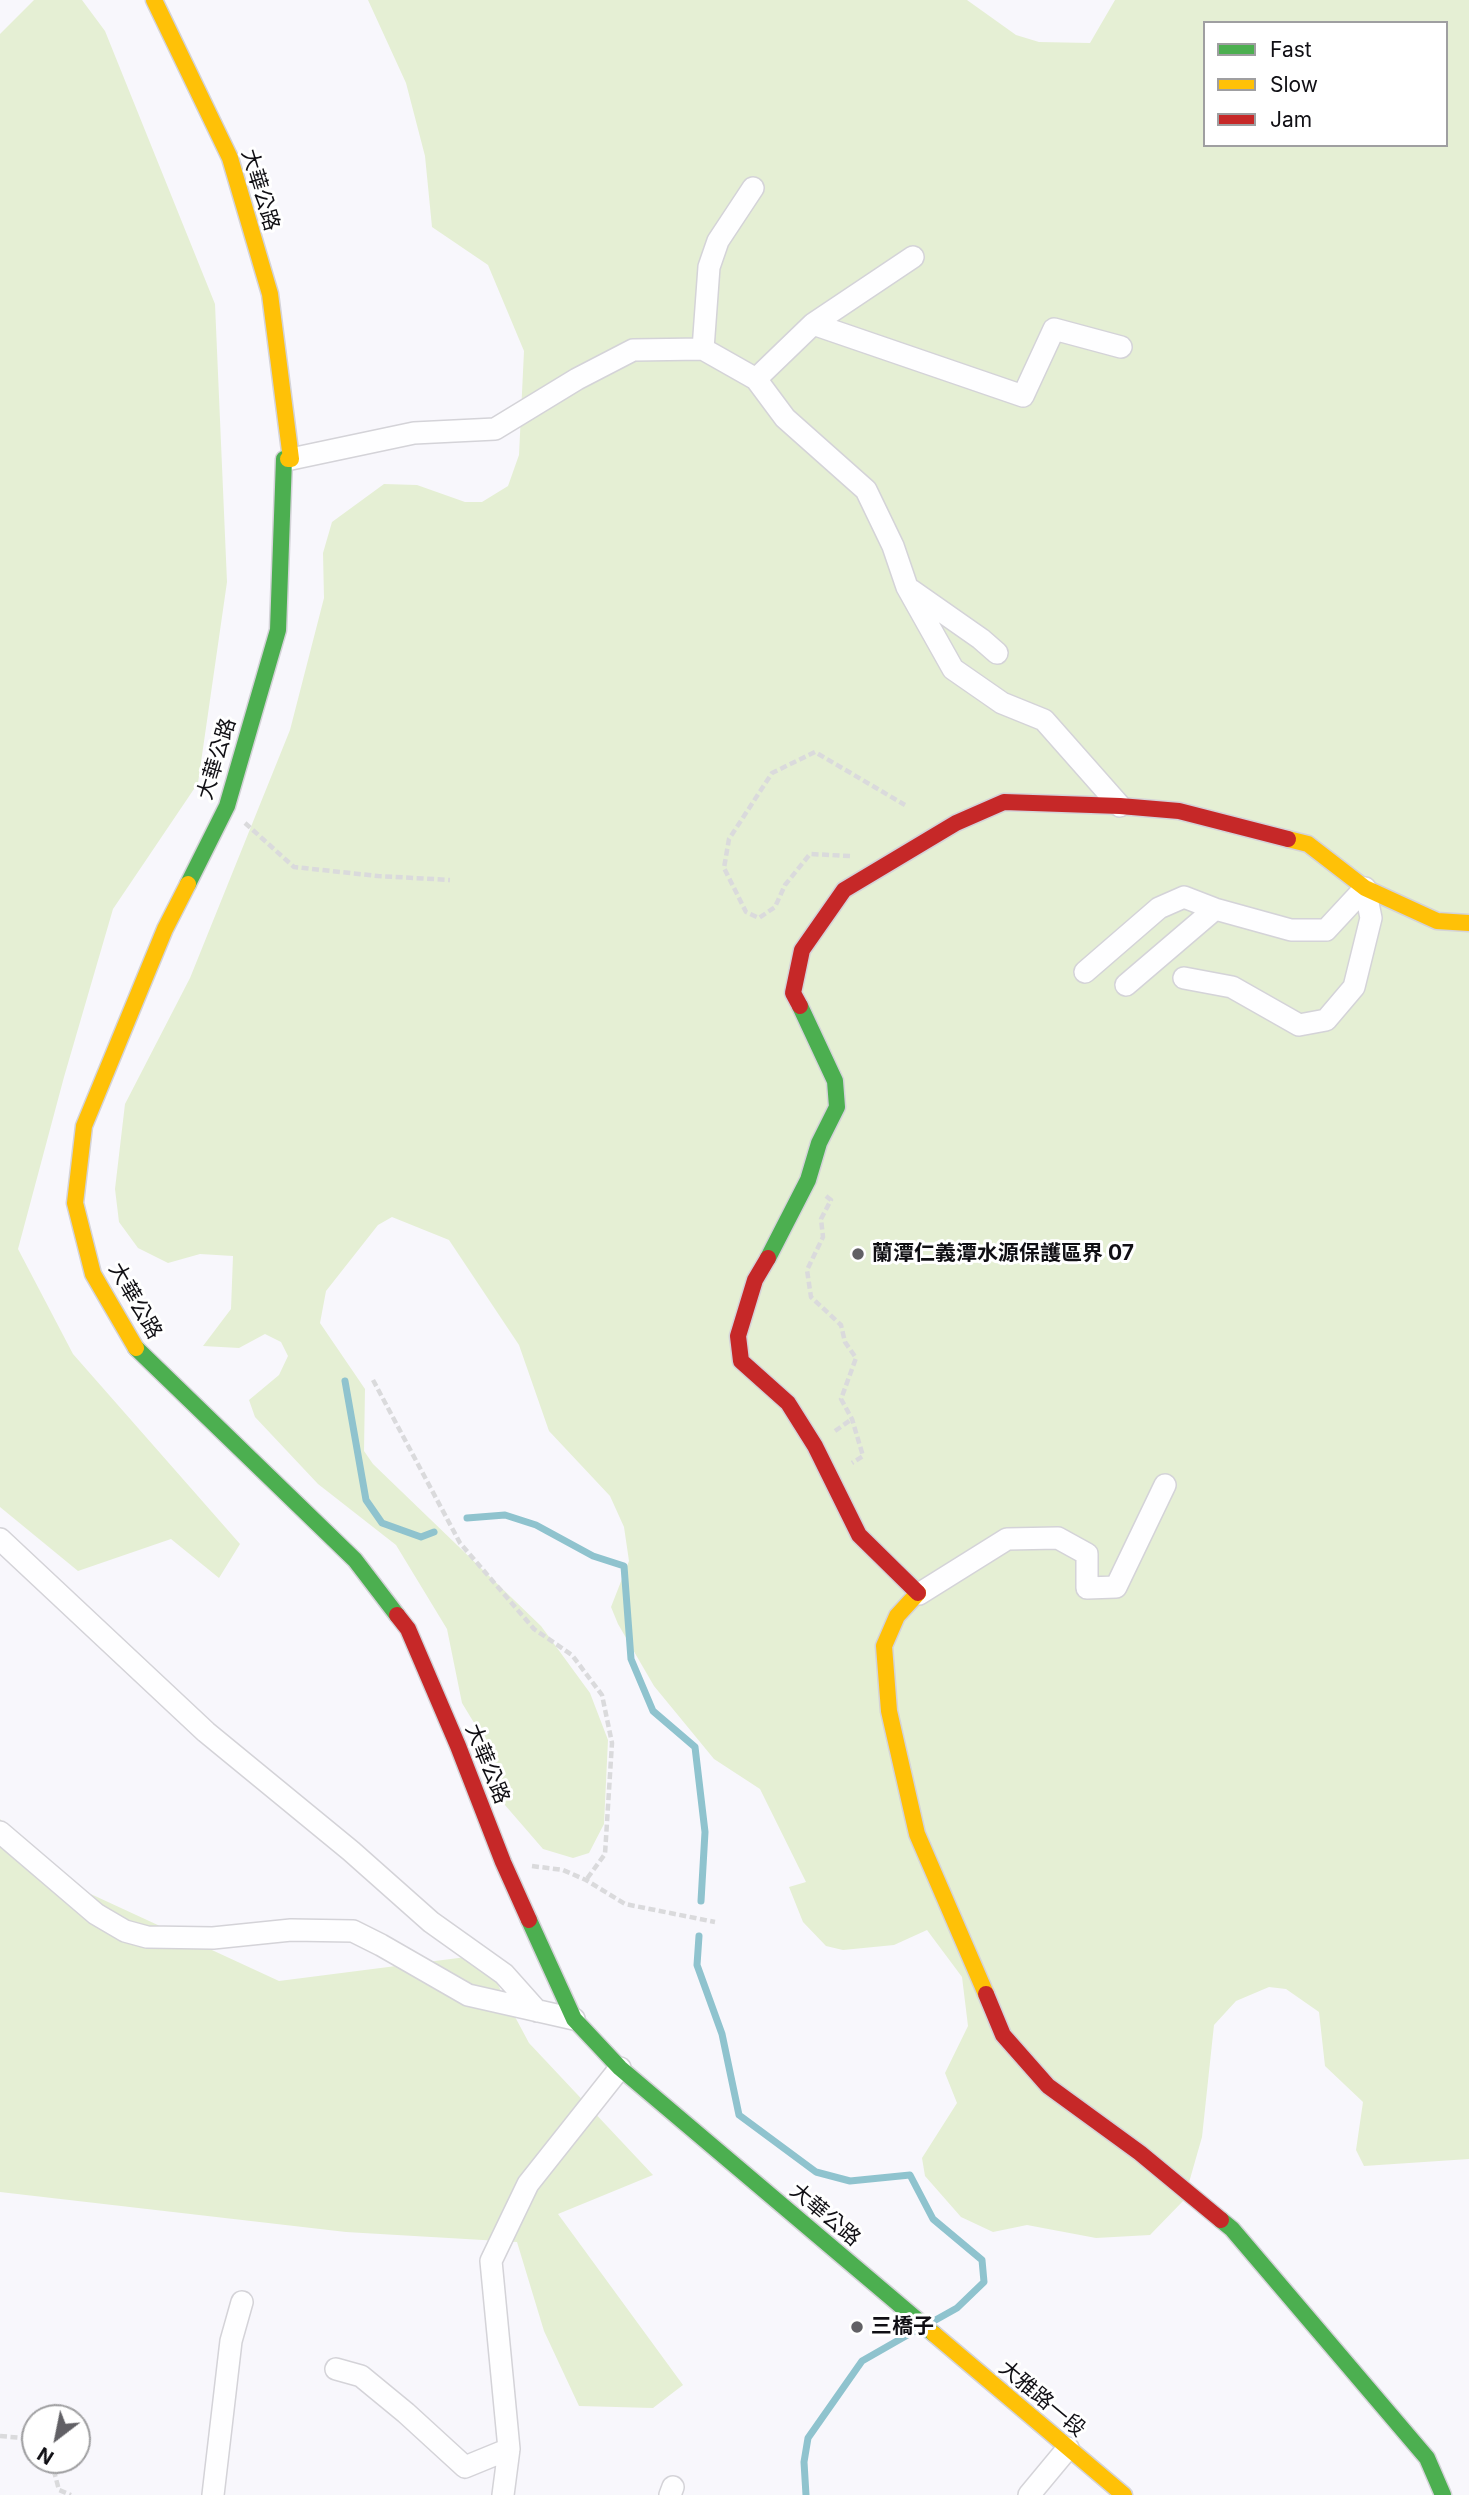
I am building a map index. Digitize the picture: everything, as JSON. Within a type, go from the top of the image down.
[{"type":"main road","name":"大華公路","points":[[154,0],[230,158],[270,294],[291,458],[284,459],[278,630],[226,806],[165,929],[84,1126],[75,1203],[93,1274],[138,1352],[355,1560],[408,1629],[458,1746],[503,1862],[574,2019],[620,2068],[933,2335]]},
{"type":"main road","points":[[1443,2495],[1427,2458],[1232,2229],[1140,2153],[1048,2086],[1003,2035],[917,1834],[888,1711],[884,1646],[897,1616],[919,1594],[859,1535],[815,1446],[788,1403],[741,1361],[738,1335],[755,1280],[778,1243],[808,1180],[820,1143],[837,1107],[835,1081],[793,993],[802,950],[844,890],[956,823],[1004,802],[1179,811],[1308,844],[1365,888],[1437,921],[1469,923]]},
{"type":"main road","name":"大雅路一段","points":[[933,2335],[1124,2495]]},
{"type":"street","points":[[703,349],[709,267],[718,241],[753,188]]},
{"type":"street","points":[[756,380],[813,324],[913,257]]},
{"type":"street","points":[[813,324],[1023,396],[1054,329],[1121,347]]},
{"type":"street","points":[[291,458],[414,433],[495,429],[577,379],[633,350],[703,349],[756,380],[785,418],[866,490],[893,546],[906,587],[953,669],[1002,703],[1044,720],[1121,806]]},
{"type":"street","points":[[906,587],[997,653]]},
{"type":"street","points":[[1085,972],[1159,908],[1184,897],[1215,909],[1292,930],[1326,930],[1365,888]]},
{"type":"street","points":[[1184,978],[1232,987],[1299,1025],[1326,1020],[1354,987],[1371,918],[1365,888]]},
{"type":"street","points":[[1126,985],[1215,909]]},
{"type":"street","points":[[919,1594],[1007,1539],[1058,1538],[1087,1554],[1087,1588],[1116,1587],[1165,1485]]},
{"type":"street","points":[[0,1539],[206,1731],[351,1851],[431,1922],[504,1974],[537,2011]]},
{"type":"street","points":[[0,1832],[96,1914],[125,1931],[147,1937],[213,1938],[291,1930],[353,1931],[468,1995],[574,2019]]},
{"type":"street","points":[[503,2495],[509,2449],[491,2261],[528,2183],[620,2068]]},
{"type":"street","points":[[213,2495],[231,2341],[242,2302]]},
{"type":"street","points":[[335,2370],[361,2376],[465,2467],[509,2449]]},
{"type":"street","points":[[1029,2495],[1068,2448]]},
{"type":"path","points":[[855,856],[810,854],[785,885],[775,907],[759,918],[746,912],[724,868],[729,839],[772,773],[814,752],[905,805]]},
{"type":"path","points":[[226,806],[294,867],[450,880]]},
{"type":"path","points":[[808,1180],[831,1200],[821,1219],[823,1237],[807,1270],[811,1297],[841,1325],[845,1342],[856,1358],[841,1399],[852,1419],[863,1456],[830,1475]]},
{"type":"path","points":[[373,1380],[460,1543],[534,1629],[572,1655],[601,1695],[612,1743],[605,1854],[586,1880]]},
{"type":"path","points":[[503,1862],[563,1870],[586,1880],[625,1904],[715,1922]]},
{"type":"path","points":[[0,2436],[21,2438]]},
{"type":"path","points":[[55,2474],[59,2490],[71,2495]]},
{"type":"green space","points":[[34,0],[82,0],[105,31],[215,304],[227,582],[198,783],[113,909],[18,1249],[73,1354],[240,1544],[219,1578],[171,1539],[78,1571],[0,1507],[0,34]]},
{"type":"green space","points":[[368,0],[967,0],[1016,35],[1039,42],[1090,43],[1115,0],[1469,0],[1469,2159],[1364,2166],[1356,2150],[1363,2102],[1325,2066],[1319,2012],[1286,1989],[1269,1987],[1236,2001],[1214,2025],[1202,2137],[1184,2200],[1150,2235],[1096,2238],[1027,2225],[993,2232],[961,2217],[925,2176],[922,2158],[957,2103],[945,2073],[968,2026],[962,1977],[927,1930],[894,1945],[843,1950],[826,1946],[803,1922],[789,1887],[806,1882],[760,1789],[714,1759],[654,1686],[618,1624],[611,1607],[629,1561],[624,1527],[610,1496],[549,1431],[519,1345],[449,1240],[392,1217],[378,1225],[326,1291],[320,1323],[365,1389],[364,1451],[373,1464],[541,1626],[590,1693],[608,1740],[604,1824],[589,1853],[573,1858],[543,1849],[498,1797],[479,1731],[462,1703],[447,1629],[396,1545],[318,1484],[255,1417],[249,1400],[279,1375],[288,1356],[281,1342],[265,1334],[239,1348],[203,1346],[231,1309],[233,1256],[200,1254],[168,1263],[138,1248],[119,1222],[115,1189],[125,1104],[190,978],[290,730],[324,598],[323,553],[332,522],[384,484],[417,485],[465,502],[482,502],[508,486],[519,455],[524,351],[488,265],[432,227],[425,156],[406,83]]},
{"type":"green space","points":[[0,1819],[82,1890],[279,1981],[482,1955],[529,2043],[653,2175],[558,2214],[683,2385],[653,2408],[579,2406],[544,2331],[517,2242],[346,2232],[0,2192]]},
{"type":"waterway","points":[[345,1381],[366,1500],[382,1523],[421,1537],[434,1532]]},
{"type":"waterway","points":[[467,1518],[505,1515],[536,1525],[593,1556],[624,1566],[631,1659],[653,1711],[695,1747],[705,1832],[701,1901]]},
{"type":"waterway","points":[[699,1936],[697,1965],[722,2034],[739,2115],[816,2172],[850,2181],[910,2175],[933,2219],[982,2260],[984,2282],[957,2308],[932,2322]]},
{"type":"waterway","points":[[806,2495],[804,2462],[808,2438],[862,2361],[918,2329]]},
{"type":"traffic: fast","points":[[188,884],[227,806],[278,630],[284,459],[288,459]]},
{"type":"traffic: fast","points":[[768,1258],[808,1180],[819,1143],[837,1107],[835,1081],[800,1006]]},
{"type":"traffic: fast","points":[[136,1348],[355,1560],[397,1615]]},
{"type":"traffic: fast","points":[[529,1920],[574,2019],[620,2068],[934,2334]]},
{"type":"traffic: fast","points":[[1221,2220],[1232,2229],[1427,2458],[1443,2495]]},
{"type":"traffic: slow","points":[[154,0],[230,158],[270,294],[291,459],[288,459]]},
{"type":"traffic: slow","points":[[1288,839],[1308,844],[1365,888],[1437,921],[1469,923]]},
{"type":"traffic: slow","points":[[136,1348],[93,1274],[75,1203],[84,1126],[165,929],[188,884]]},
{"type":"traffic: slow","points":[[918,1593],[897,1616],[884,1646],[889,1711],[917,1834],[986,1994]]},
{"type":"traffic: slow","points":[[934,2334],[1124,2495]]},
{"type":"traffic: jam","points":[[800,1006],[793,993],[802,950],[844,890],[956,823],[1004,802],[1179,811],[1288,839]]},
{"type":"traffic: jam","points":[[768,1258],[755,1280],[738,1336],[741,1361],[788,1403],[815,1446],[859,1535],[918,1593]]},
{"type":"traffic: jam","points":[[397,1615],[408,1629],[529,1920]]},
{"type":"traffic: jam","points":[[986,1994],[1003,2035],[1048,2086],[1140,2153],[1221,2220]]},
{"type":"place","name":"蘭潭仁義潭水源保護區界 07","points":[[858,1254]]},
{"type":"place","name":"三橋子","points":[[857,2327]]}]
